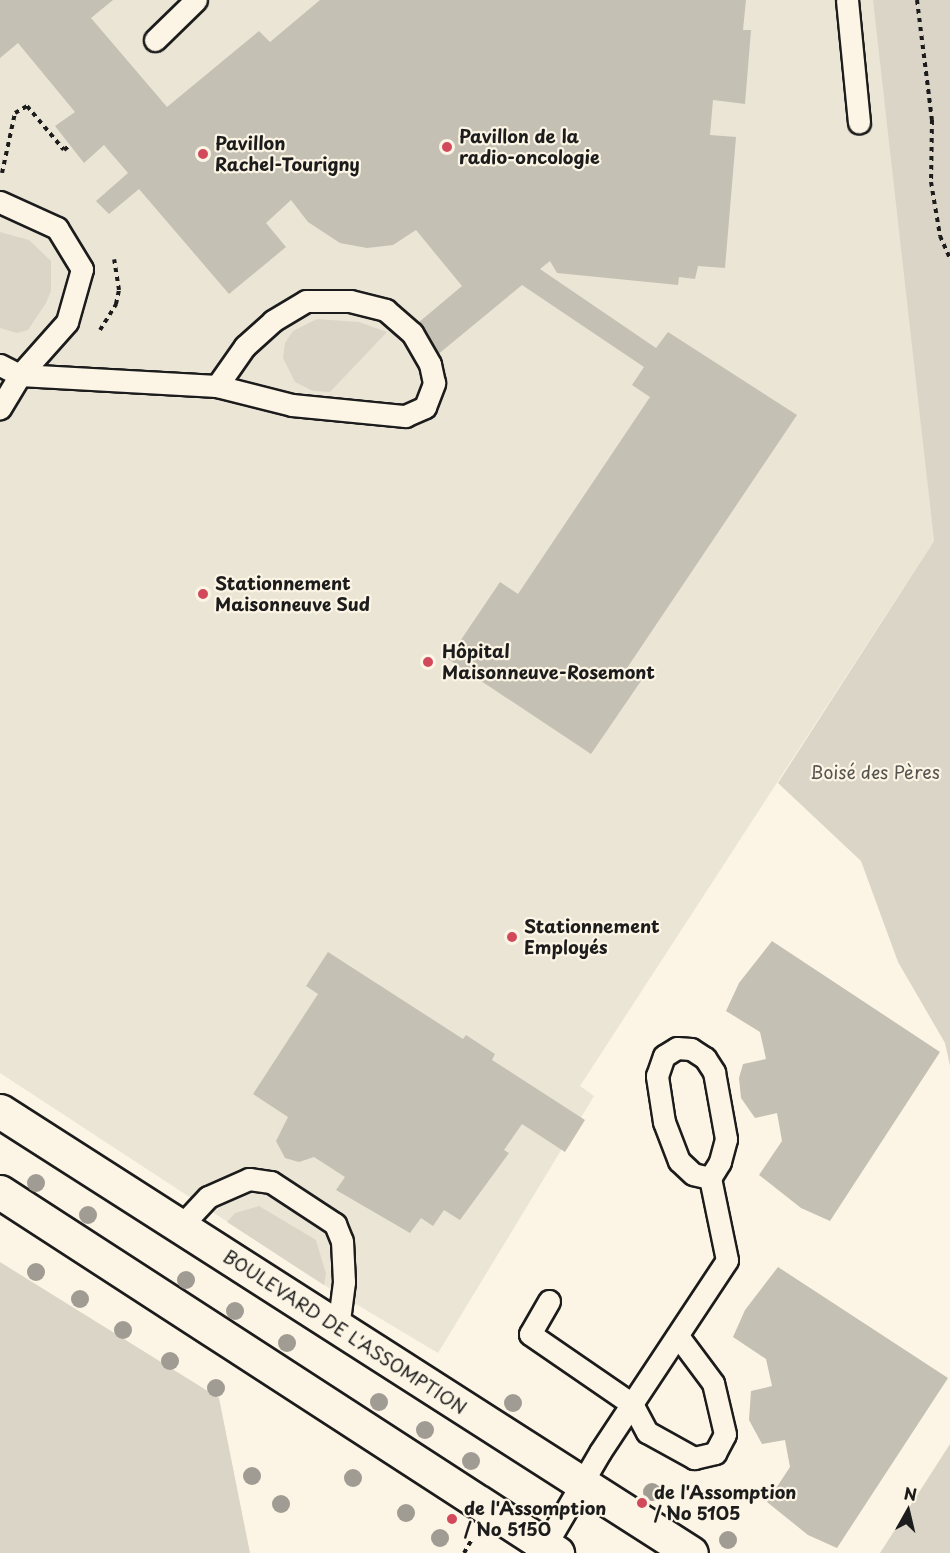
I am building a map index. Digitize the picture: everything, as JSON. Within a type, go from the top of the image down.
[{"type":"street","name":"BOULEVARD DE L'ASSOMPTION","points":[[0,1111],[691,1553]]},
{"type":"street","points":[[0,1192],[548,1550]]},
{"type":"lane","points":[[155,40],[196,0]]},
{"type":"lane","points":[[847,0],[860,122]]},
{"type":"lane","points":[[0,202],[57,228],[82,269],[67,322],[21,375],[0,408]]},
{"type":"lane","points":[[0,365],[21,375],[217,386],[292,405],[405,416],[425,407],[434,383],[430,364],[412,333],[386,310],[350,301],[306,300],[273,321],[245,346],[217,386]]},
{"type":"lane","points":[[548,1550],[581,1482],[727,1260],[710,1178],[720,1162],[726,1139],[714,1072],[705,1058],[692,1049],[677,1048],[664,1056],[657,1076],[662,1125],[679,1161],[693,1174],[710,1178]]},
{"type":"lane","points":[[180,1227],[208,1197],[249,1179],[271,1182],[335,1224],[342,1241],[344,1282],[338,1328]]},
{"type":"lane","points":[[549,1301],[530,1334],[633,1404],[647,1432],[694,1458],[716,1453],[725,1434],[713,1383],[678,1336]]},
{"type":"path","points":[[917,0],[932,120],[931,182],[940,236],[950,258]]},
{"type":"path","points":[[11,179],[2,177],[15,113],[27,106],[64,150],[70,145]]},
{"type":"path","points":[[97,334],[116,304],[119,290],[118,267],[110,250]]},
{"type":"path","points":[[464,1553],[468,1546]]},
{"type":"shaded area","name":"Hôpital Maisonneuve-Rosemont","points":[[0,0],[877,0],[934,541],[580,1086],[594,1096],[438,1353],[324,1285],[0,1073]]},
{"type":"green space","name":"Boisé des Pères","points":[[873,0],[950,0],[950,1066],[945,1043],[898,962],[861,861],[778,783],[934,541]]},
{"type":"green space","points":[[0,232],[29,240],[51,261],[51,291],[46,303],[28,330],[17,333],[0,328]]},
{"type":"green space","points":[[317,319],[359,322],[387,332],[330,392],[313,391],[295,382],[283,358],[285,343],[293,331]]},
{"type":"green space","points":[[259,1206],[316,1240],[326,1274],[324,1285],[227,1222],[235,1213]]},
{"type":"green space","points":[[0,1262],[219,1398],[250,1553],[0,1553]]},
{"type":"green space","points":[[950,1444],[950,1553],[880,1553]]},
{"type":"building","points":[[0,0],[113,0],[91,18],[167,107],[259,31],[270,42],[320,0],[746,0],[743,30],[751,30],[745,104],[713,100],[710,135],[736,137],[725,268],[698,266],[695,279],[679,277],[678,285],[557,273],[550,261],[540,269],[656,348],[668,332],[797,415],[627,668],[643,678],[591,754],[448,659],[500,582],[518,594],[650,397],[632,385],[644,367],[522,285],[436,356],[412,328],[462,286],[416,230],[393,245],[367,248],[340,243],[308,222],[291,200],[266,223],[286,247],[229,294],[139,189],[109,214],[96,201],[128,173],[104,145],[84,163],[55,126],[75,112],[18,43],[0,58]]},
{"type":"building","points":[[772,941],[940,1052],[830,1221],[801,1208],[759,1175],[782,1141],[777,1113],[755,1118],[741,1098],[739,1078],[743,1064],[766,1059],[760,1032],[726,1011],[739,983]]},
{"type":"building","points":[[328,952],[463,1039],[466,1035],[495,1054],[492,1060],[585,1120],[565,1152],[522,1124],[504,1150],[509,1153],[460,1220],[444,1210],[433,1226],[421,1218],[410,1233],[336,1190],[345,1177],[314,1157],[299,1162],[285,1158],[276,1141],[288,1117],[253,1094],[318,994],[306,986]]},
{"type":"building","points":[[778,1267],[948,1378],[837,1548],[808,1535],[767,1502],[790,1467],[785,1440],[762,1444],[749,1420],[751,1391],[772,1386],[766,1359],[733,1337],[745,1310]]},
{"type":"place","name":"Pavillon de la radio-oncologie","points":[[447,147]]},
{"type":"place","name":"Pavillon Rachel-Tourigny","points":[[203,154]]},
{"type":"place","name":"Stationnement Maisonneuve Sud","points":[[203,594]]},
{"type":"place","name":"Hôpital Maisonneuve-Rosemont","points":[[428,662]]},
{"type":"place","name":"Stationnement Employés","points":[[512,937]]},
{"type":"place","name":"de l'Assomption / No 5105","points":[[642,1503]]},
{"type":"place","name":"de l'Assomption / No 5150","points":[[452,1519]]}]
